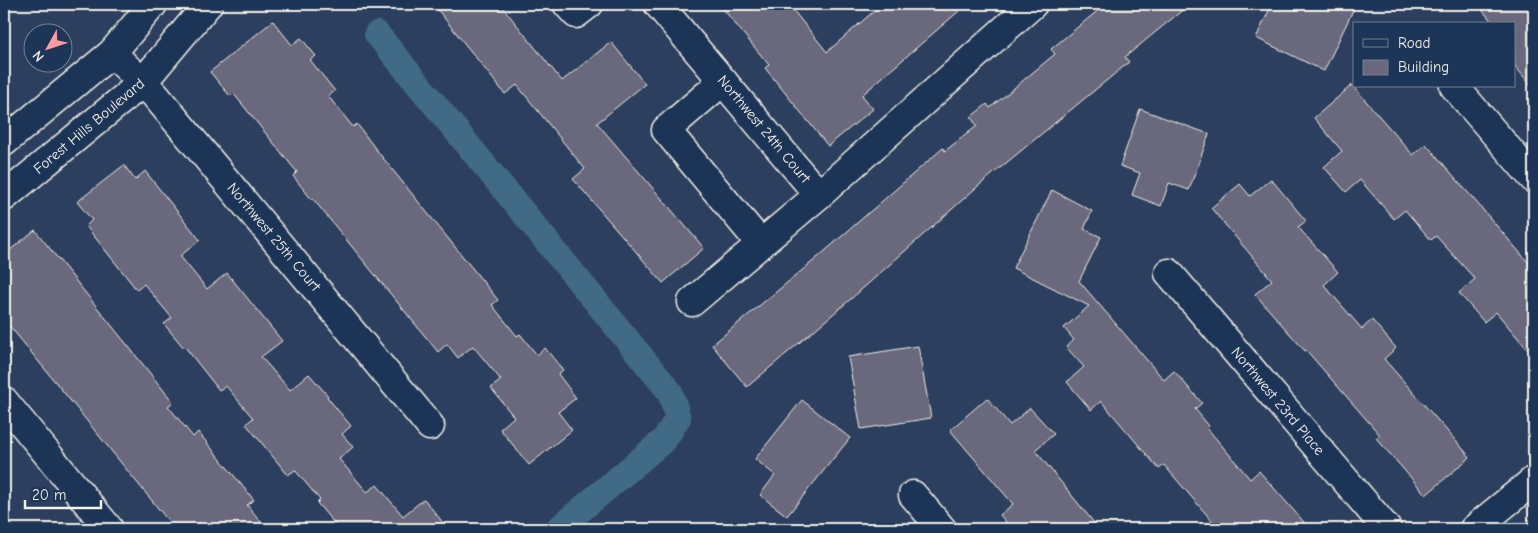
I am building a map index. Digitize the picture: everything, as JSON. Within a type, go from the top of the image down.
[{"type":"street","points":[[4,142],[112,54],[154,4]]},
{"type":"street","name":"Forest Hills Boulevard","points":[[4,197],[142,83],[208,4]]},
{"type":"street","points":[[567,4],[576,14],[589,4]]},
{"type":"street","name":"Northwest 24th Court","points":[[658,4],[806,180],[820,194],[1033,4]]},
{"type":"street","name":"Northwest 25th Court","points":[[112,54],[155,95],[430,426]]},
{"type":"street","points":[[723,81],[666,130],[761,244]]},
{"type":"street","points":[[1456,88],[1534,179]]},
{"type":"street","points":[[692,302],[820,194]]},
{"type":"street","name":"Northwest 23rd Place","points":[[1169,273],[1387,529]]},
{"type":"street","points":[[4,401],[108,529]]},
{"type":"street","points":[[1474,529],[1534,480]]},
{"type":"street","points":[[913,495],[942,529]]},
{"type":"building","points":[[433,4],[500,4],[562,81],[611,42],[645,84],[597,123],[704,248],[663,283],[573,179],[585,169],[517,85],[505,94]]},
{"type":"building","points":[[719,4],[788,4],[827,52],[882,4],[967,4],[862,95],[873,109],[828,146],[765,68],[769,65]]},
{"type":"building","points":[[1106,4],[1190,4],[1125,57],[1129,62],[977,187],[852,298],[747,387],[712,345],[817,258],[943,148],[945,151],[977,126],[971,117],[987,104],[990,108],[1055,54],[1051,49]]},
{"type":"building","points":[[1272,4],[1356,4],[1324,71],[1256,38]]},
{"type":"building","points":[[1477,4],[1534,4],[1534,89],[1516,67],[1516,22],[1492,22]]},
{"type":"building","points":[[273,21],[292,45],[301,38],[316,56],[310,60],[335,91],[328,96],[353,127],[357,124],[498,300],[492,305],[517,336],[520,334],[537,355],[545,348],[563,370],[558,374],[576,398],[558,412],[572,430],[529,465],[500,429],[514,417],[491,388],[501,380],[473,346],[458,358],[447,344],[438,352],[293,176],[297,172],[233,93],[230,96],[210,72]]},
{"type":"building","points":[[1352,85],[1413,155],[1426,144],[1534,269],[1534,357],[1496,312],[1484,322],[1459,293],[1475,279],[1436,236],[1431,240],[1405,210],[1394,219],[1360,180],[1346,192],[1324,167],[1342,151],[1314,118]]},
{"type":"building","points":[[1140,109],[1209,134],[1189,190],[1169,183],[1161,206],[1132,195],[1140,173],[1120,166]]},
{"type":"building","points":[[124,165],[135,180],[145,171],[200,240],[180,256],[207,289],[227,273],[282,341],[261,357],[290,390],[309,374],[351,426],[342,434],[353,447],[339,459],[367,492],[377,485],[403,516],[424,499],[448,529],[339,529],[317,503],[320,500],[295,470],[288,475],[246,424],[253,418],[226,386],[219,390],[164,324],[172,318],[144,284],[137,290],[86,226],[92,220],[77,202]]},
{"type":"building","points":[[1271,179],[1306,221],[1298,227],[1338,272],[1324,285],[1362,329],[1372,320],[1396,348],[1384,359],[1470,457],[1426,495],[1376,438],[1380,435],[1255,294],[1272,280],[1211,208],[1240,184],[1250,196]]},
{"type":"building","points":[[1052,190],[1092,211],[1084,229],[1101,237],[1079,281],[1164,380],[1174,371],[1202,403],[1195,409],[1209,426],[1207,428],[1250,479],[1259,471],[1310,529],[1219,529],[1164,465],[1159,469],[1101,401],[1091,410],[1067,382],[1084,367],[1066,347],[1074,340],[1064,328],[1089,306],[1013,268]]},
{"type":"building","points":[[35,230],[173,402],[168,406],[193,437],[198,432],[254,500],[247,505],[267,529],[175,529],[4,319],[4,255]]},
{"type":"building","points":[[918,346],[931,418],[861,429],[848,357]]},
{"type":"building","points":[[987,398],[1010,425],[1030,408],[1054,434],[1035,450],[1099,529],[1012,529],[1000,515],[1013,504],[950,430]]},
{"type":"building","points":[[802,400],[850,438],[787,516],[760,495],[775,475],[755,459]]},
{"type":"waterway","points":[[377,34],[670,392],[678,418],[664,440],[558,529]]}]
